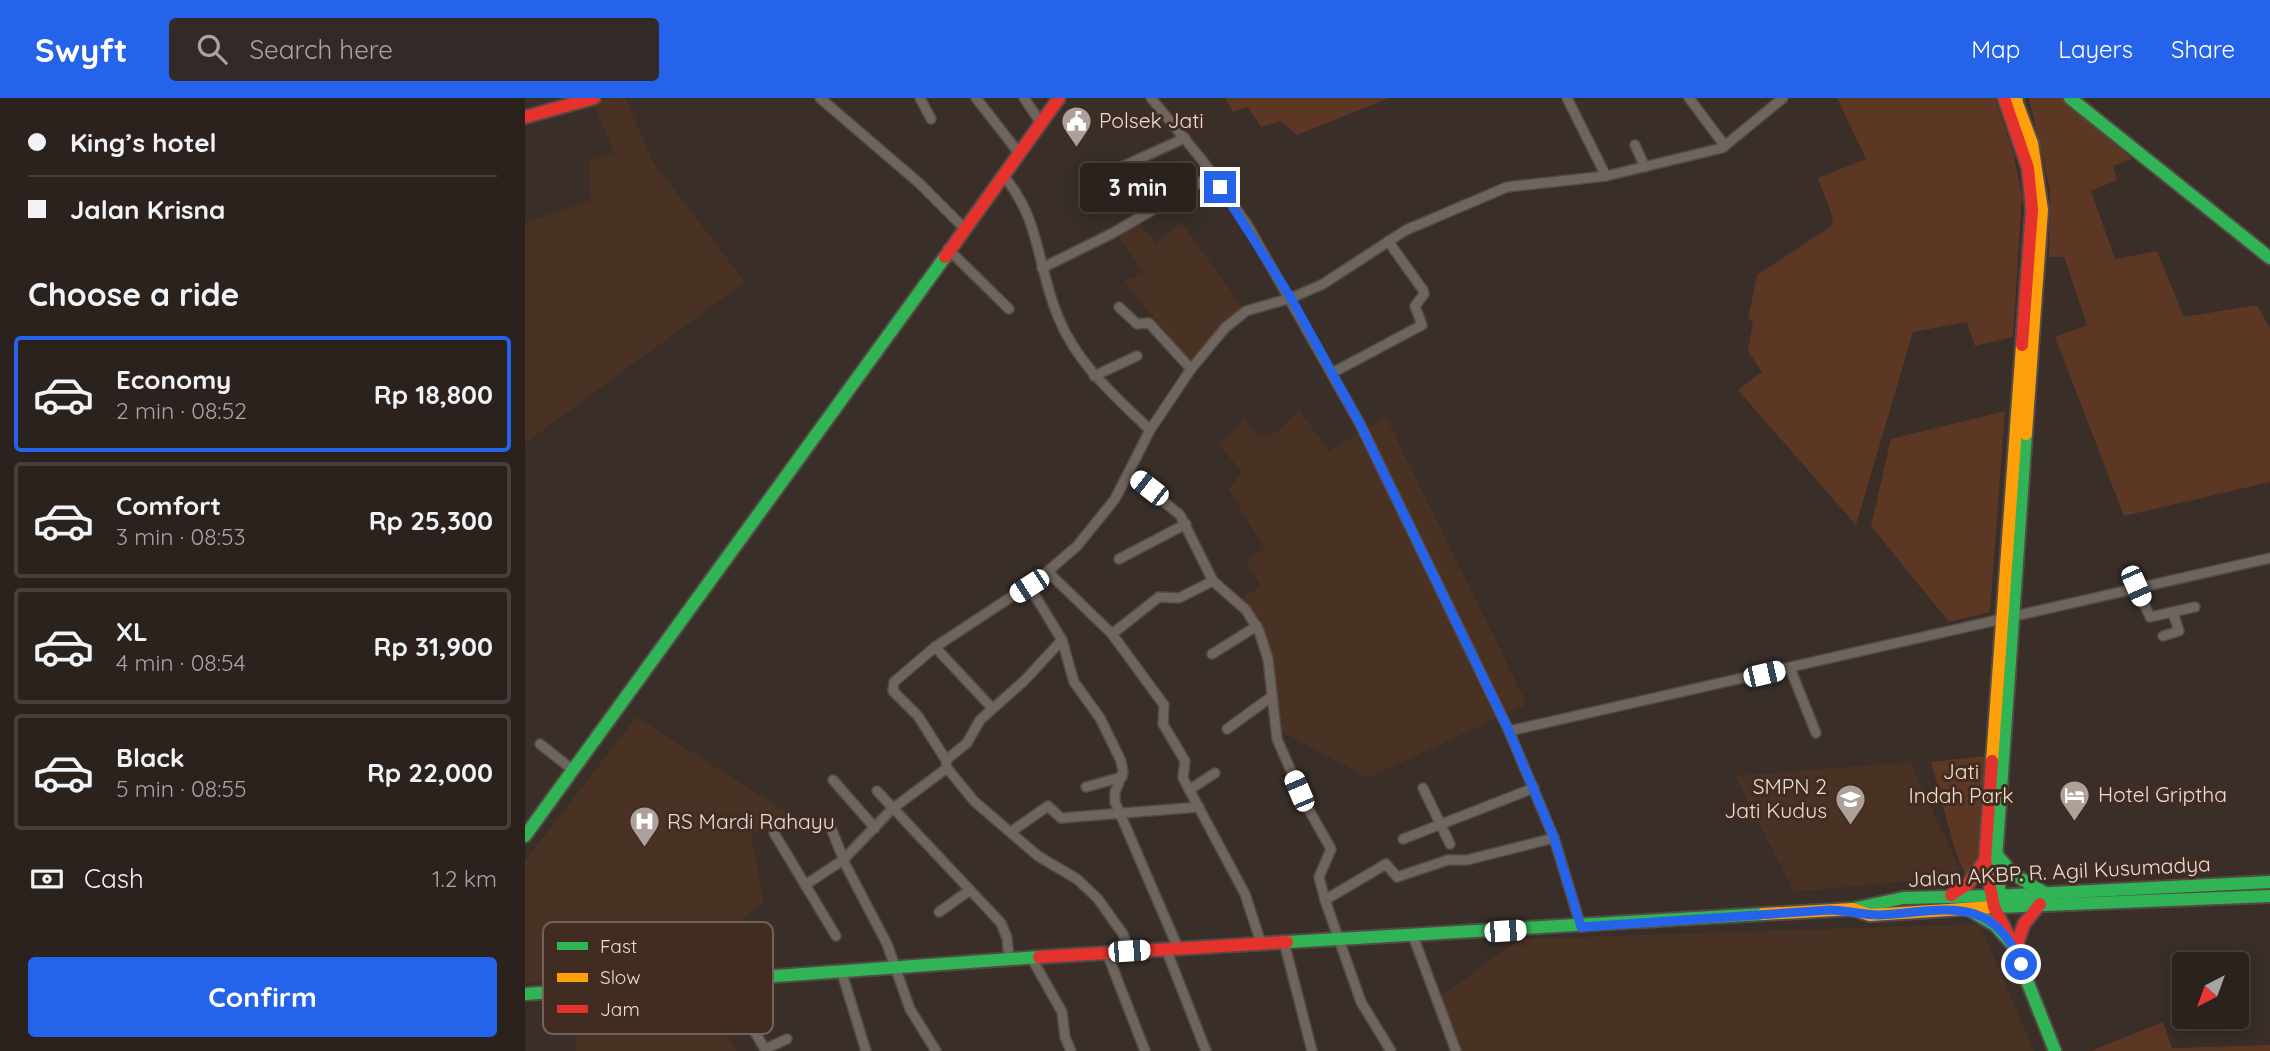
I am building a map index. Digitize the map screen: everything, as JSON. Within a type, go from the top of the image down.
[{"type":"main road","points":[[525,836],[1059,98]]},
{"type":"main road","points":[[2070,98],[2270,258]]},
{"type":"main road","points":[[2081,98],[2270,247]]},
{"type":"main road","points":[[525,117],[587,99]]},
{"type":"main road","points":[[2013,99],[2032,143],[2042,210],[2007,619],[1991,857],[1997,904],[2055,1051]]},
{"type":"main road","points":[[1948,897],[1968,884],[1991,857]]},
{"type":"main road","points":[[1991,857],[2042,898],[2024,923],[2015,949]]},
{"type":"main road","name":"Jalan AKBP. R. Agil Kusumadya","points":[[1852,909],[1870,915],[1967,909],[2042,898],[2270,882]]},
{"type":"main road","name":"Jalan AKBP. R. Agil Kusumadya","points":[[2042,898],[2270,896]]},
{"type":"main road","name":"Jalan AKBP. R. Agil Kusumadya","points":[[773,975],[1172,948],[1581,927],[1852,909],[1873,902],[1948,897],[1997,904]]},
{"type":"main road","points":[[1967,909],[1995,925],[2015,949]]},
{"type":"main road","name":"Jalan AKBP. R. Agil Kusumadya","points":[[525,994],[543,992]]},
{"type":"street","points":[[820,98],[919,183],[964,228]]},
{"type":"street","points":[[920,98],[931,119]]},
{"type":"street","points":[[976,98],[1019,153]]},
{"type":"street","points":[[1024,98],[1041,123]]},
{"type":"street","points":[[1151,98],[1213,175],[1291,298],[1332,373],[1509,731],[1554,838],[1581,927]]},
{"type":"street","points":[[1567,98],[1606,176]]},
{"type":"street","points":[[1689,98],[1725,146]]},
{"type":"street","points":[[1129,951],[1123,934],[1098,899],[1077,879],[1038,856],[968,794],[946,764],[918,716],[892,687],[935,647],[1048,572],[1098,522],[1131,474],[1150,430],[1191,369],[1238,316],[1257,305],[1291,298],[1331,280],[1415,226],[1507,187],[1606,176],[1725,146],[1783,98]]},
{"type":"street","points":[[1119,168],[1185,138]]},
{"type":"street","points":[[1635,145],[1645,167]]},
{"type":"street","points":[[1003,175],[1029,212],[1037,236],[1042,268],[1063,327],[1094,376],[1150,430]]},
{"type":"street","points":[[1042,268],[1111,234],[1213,175]]},
{"type":"street","points":[[1157,177],[1168,199]]},
{"type":"street","points":[[1332,373],[1422,325],[1415,306],[1424,294],[1423,290],[1388,241]]},
{"type":"street","points":[[948,249],[1009,309]]},
{"type":"street","points":[[1119,307],[1137,324],[1149,323],[1191,369]]},
{"type":"street","points":[[1094,376],[1137,356]]},
{"type":"street","points":[[1131,474],[1175,509],[1186,524],[1213,581],[1242,606],[1257,626],[1266,649],[1271,697],[1281,749],[1305,803],[1331,849],[1319,877],[1325,900],[1366,1014],[1391,1051]]},
{"type":"street","points":[[1119,559],[1186,524]]},
{"type":"street","points":[[1509,731],[2007,619],[2136,586],[2270,558]]},
{"type":"street","points":[[1048,572],[1112,634],[1164,705],[1163,724],[1183,757],[1183,778],[1245,894],[1261,943]]},
{"type":"street","points":[[1112,634],[1159,597],[1179,598],[1213,581]]},
{"type":"street","points":[[1029,586],[1062,640],[1074,682],[1100,718],[1121,761],[1122,777],[1114,797],[1172,948],[1206,1051]]},
{"type":"street","points":[[2136,586],[2150,617],[2195,607]]},
{"type":"street","points":[[2163,636],[2179,631],[2173,613]]},
{"type":"street","points":[[1212,654],[1257,626]]},
{"type":"street","points":[[805,885],[843,859],[892,809],[946,764],[967,743],[977,724],[1024,681],[1062,640]]},
{"type":"street","points":[[935,647],[992,708]]},
{"type":"street","points":[[1790,668],[1816,733]]},
{"type":"street","points":[[1227,729],[1271,697]]},
{"type":"street","points":[[540,744],[573,771]]},
{"type":"street","points":[[1189,790],[1215,773]]},
{"type":"street","points":[[1087,787],[1122,777]]},
{"type":"street","points":[[833,780],[874,828]]},
{"type":"street","points":[[1423,788],[1450,844]]},
{"type":"street","points":[[1403,839],[1534,788]]},
{"type":"street","points":[[877,791],[1000,923],[1007,938],[1009,958]]},
{"type":"street","points":[[1012,831],[1048,806],[1061,818],[1199,807]]},
{"type":"street","points":[[831,828],[843,859],[887,944],[910,1009],[936,1051]]},
{"type":"street","points":[[774,833],[836,936]]},
{"type":"street","points":[[1325,900],[1386,864],[1397,877],[1448,860],[1467,860],[1554,838]]},
{"type":"street","points":[[939,912],[970,890]]},
{"type":"street","points":[[1413,936],[1456,1051]]},
{"type":"street","points":[[1283,942],[1312,1051]]},
{"type":"street","points":[[1107,953],[1145,1051]]},
{"type":"street","points":[[1031,957],[1062,1012],[1065,1037],[1071,1051]]},
{"type":"street","points":[[841,971],[866,1051]]},
{"type":"street","points":[[756,1034],[766,1050],[787,1039]]},
{"type":"shaded area","points":[[625,98],[654,163],[745,282],[525,443],[525,223],[590,200],[589,161],[614,152],[593,102]]},
{"type":"shaded area","points":[[1138,221],[1156,244],[1181,222],[1243,308],[1229,318],[1191,364],[1124,281],[1144,273],[1117,235]]},
{"type":"shaded area","points":[[1299,410],[1329,451],[1386,417],[1527,704],[1368,778],[1277,729],[1268,649],[1238,601],[1261,586],[1246,561],[1264,548],[1228,489],[1242,472],[1219,445],[1245,419],[1260,437],[1275,433]]},
{"type":"shaded area","name":"RS Mardi Rahayu","points":[[636,717],[787,812],[781,823],[751,835],[764,901],[740,922],[543,922],[543,982],[525,983],[525,861]]},
{"type":"shaded area","name":"SMPN 2 Jati Kudus","points":[[1910,762],[1963,876],[1794,892],[1735,776]]},
{"type":"shaded area","points":[[1980,924],[2034,1051],[1457,1051],[1438,998],[1520,939]]},
{"type":"shaded area","points":[[575,1034],[727,1034],[736,1051],[576,1051]]},
{"type":"green space","points":[[1225,98],[1389,98],[1297,135],[1281,121],[1261,127],[1248,107],[1233,112]]},
{"type":"green space","points":[[1837,98],[1995,98],[2013,152],[2022,195],[2013,337],[1975,346],[1967,322],[1913,332],[1856,525],[1738,390],[1762,372],[1748,351],[1753,321],[1748,319],[1757,275],[1831,226],[1833,218],[1818,178],[1866,159]]},
{"type":"green space","points":[[2029,98],[2062,98],[2132,159],[2113,166],[2117,180],[2091,191],[2115,259],[2157,251],[2184,317],[2257,305],[2270,328],[2270,482],[2124,516],[2055,337],[2087,325],[2064,257],[2049,257],[2050,190]]},
{"type":"green space","points":[[2005,411],[1990,612],[1949,622],[1871,526],[1891,439]]},
{"type":"green space","name":"Jati Indah Park","points":[[1986,756],[1982,855],[1967,879],[1955,850],[1931,762]]},
{"type":"green space","points":[[2163,1022],[2172,1048],[2270,1045],[2270,1051],[2091,1051]]},
{"type":"traffic: fast","points":[[2016,103],[2017,98]]},
{"type":"traffic: fast","points":[[2070,98],[2270,258]]},
{"type":"traffic: fast","points":[[525,836],[945,257]]},
{"type":"traffic: fast","points":[[2000,896],[1996,859],[2026,434]]},
{"type":"traffic: fast","points":[[1996,854],[2013,874],[2043,892]]},
{"type":"traffic: fast","points":[[1992,896],[2270,882]]},
{"type":"traffic: fast","points":[[1852,909],[1903,898],[1991,896]]},
{"type":"traffic: fast","points":[[1994,907],[2270,896]]},
{"type":"traffic: fast","points":[[1968,909],[1995,925],[2011,943]]},
{"type":"traffic: fast","points":[[1287,942],[1763,914]]},
{"type":"traffic: fast","points":[[2012,943],[2055,1051]]},
{"type":"traffic: fast","points":[[773,976],[1039,957]]},
{"type":"traffic: fast","points":[[525,994],[543,993]]},
{"type":"traffic: slow","points":[[2015,98],[2032,143],[2042,210],[2026,434]]},
{"type":"traffic: slow","points":[[1992,761],[2022,345]]},
{"type":"traffic: slow","points":[[1763,914],[1852,909],[1870,915],[1994,907]]},
{"type":"traffic: jam","points":[[525,117],[594,98]]},
{"type":"traffic: jam","points":[[945,257],[1059,98]]},
{"type":"traffic: jam","points":[[2004,98],[2028,168],[2032,210],[2022,345]]},
{"type":"traffic: jam","points":[[1992,761],[1985,860],[1994,907],[2012,943]]},
{"type":"traffic: jam","points":[[1951,895],[1968,884],[1985,860]]},
{"type":"traffic: jam","points":[[2015,949],[2024,924],[2040,904]]},
{"type":"traffic: jam","points":[[1039,957],[1287,942]]},
{"type":"place","name":"Polsek Jati","points":[[1076,148]]},
{"type":"place","name":"Hotel Griptha","points":[[2075,822]]},
{"type":"place","name":"SMPN 2 Jati Kudus","points":[[1850,826]]},
{"type":"place","name":"RS Mardi Rahayu","points":[[644,849]]},
{"type":"route","points":[[1220,187],[1248,226],[1291,298],[1360,424],[1509,731],[1554,838],[1581,927],[1830,910],[1852,909],[1870,915],[1967,909],[1982,916],[2002,932],[2015,949],[2021,964]]}]
